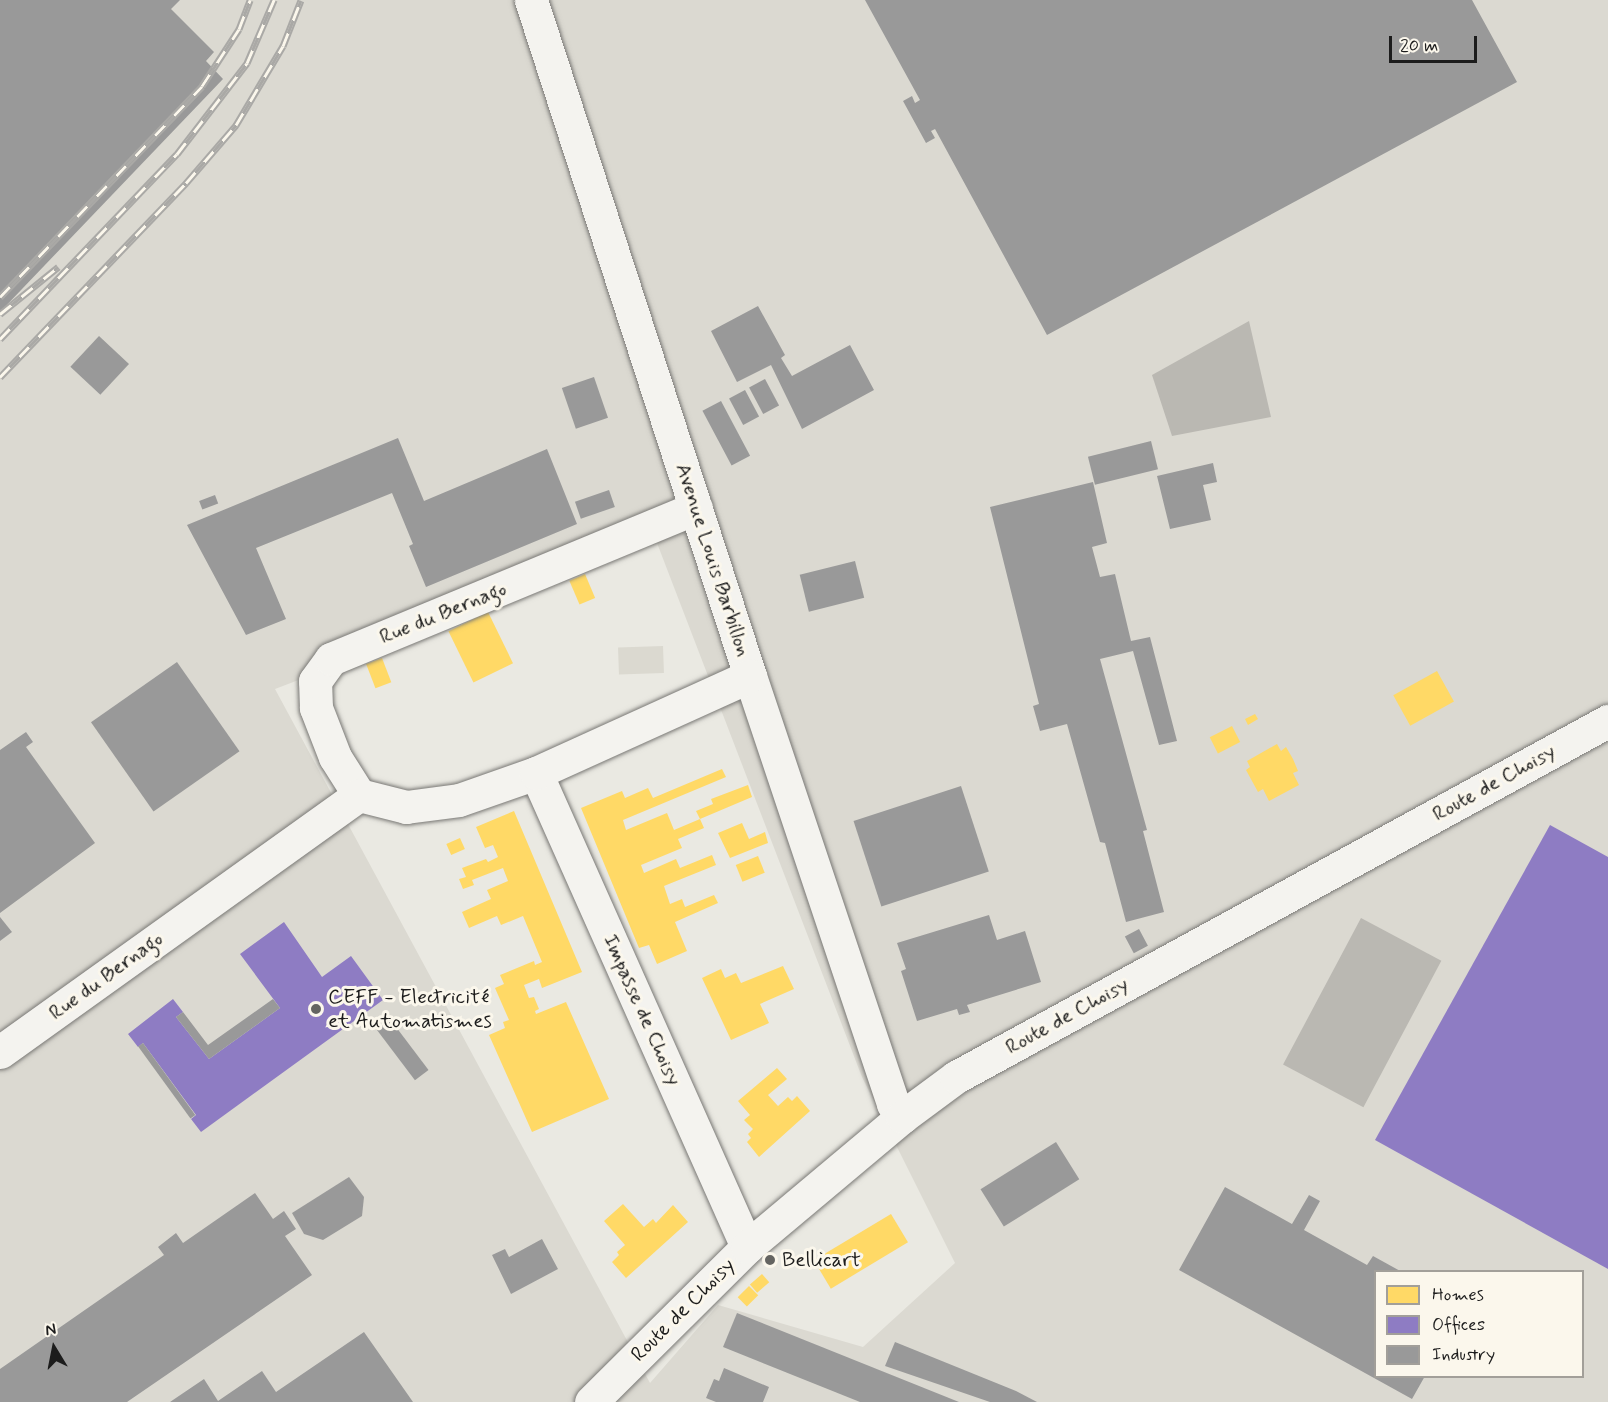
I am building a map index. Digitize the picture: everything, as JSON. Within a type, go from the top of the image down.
[{"type":"street","name":"Avenue Louis Barbillon","points":[[531,0],[750,676],[892,1104],[902,1117]]},
{"type":"street","name":"Rue du Bernago","points":[[0,1052],[359,795],[335,757],[316,708],[315,681],[331,659],[696,508]]},
{"type":"street","points":[[359,795],[406,807],[459,800],[536,772],[750,676]]},
{"type":"street","name":"Route de Choisy","points":[[591,1402],[747,1247],[902,1117],[956,1077],[1608,721]]},
{"type":"street","name":"Impasse de Choisy","points":[[536,772],[747,1247]]},
{"type":"shaded area","points":[[0,0],[1608,0],[1608,1402],[0,1402]],"holes":[[[657,543],[862,1077],[955,1263],[863,1347],[718,1305],[650,1383],[275,689]]]},
{"type":"shaded area","points":[[1249,321],[1271,417],[1172,436],[1152,375]]},
{"type":"shaded area","points":[[663,646],[664,673],[619,675],[618,648]]},
{"type":"shaded area","points":[[1361,918],[1441,961],[1363,1107],[1283,1065]]},
{"type":"building: Homes","points":[[585,574],[595,598],[580,605],[569,581]]},
{"type":"building: Homes","points":[[488,612],[513,663],[473,683],[448,631]]},
{"type":"building: Homes","points":[[382,658],[391,682],[375,688],[366,664]]},
{"type":"building: Homes","points":[[1437,671],[1454,702],[1410,726],[1393,695]]},
{"type":"building: Homes","points":[[1255,714],[1258,719],[1248,725],[1245,719]]},
{"type":"building: Homes","points":[[1232,726],[1240,742],[1218,753],[1210,737]]},
{"type":"building: Homes","points":[[1277,744],[1281,751],[1286,747],[1293,759],[1298,771],[1293,773],[1299,785],[1269,801],[1263,789],[1258,792],[1246,770],[1250,767],[1247,761]]},
{"type":"building: Homes","points":[[722,769],[726,777],[623,820],[626,830],[667,813],[674,830],[700,819],[704,828],[678,839],[682,848],[641,865],[644,873],[676,859],[680,868],[712,855],[716,865],[664,886],[670,904],[682,899],[685,907],[714,895],[718,903],[675,922],[687,951],[657,964],[649,945],[639,948],[581,808],[622,791],[625,798],[648,788],[653,798]]},
{"type":"building: Homes","points":[[748,785],[752,797],[700,819],[696,811],[713,804],[711,799]]},
{"type":"building: Homes","points":[[514,811],[582,972],[542,988],[539,979],[524,985],[529,998],[534,997],[539,1009],[535,1011],[536,1014],[566,1002],[609,1099],[532,1132],[489,1035],[505,1028],[503,1022],[509,1020],[495,988],[504,984],[500,975],[534,961],[535,965],[542,962],[523,916],[501,925],[497,916],[469,928],[462,912],[491,899],[487,890],[508,881],[503,868],[472,880],[474,885],[463,889],[459,879],[466,877],[462,868],[486,859],[488,862],[498,857],[493,845],[485,848],[476,827]]},
{"type":"building: Homes","points":[[742,823],[749,839],[765,832],[768,843],[730,858],[718,833]]},
{"type":"building: Homes","points":[[460,838],[465,849],[451,855],[446,844]]},
{"type":"building: Homes","points":[[758,856],[765,873],[742,882],[736,865]]},
{"type":"building: Homes","points":[[783,966],[794,989],[760,1004],[769,1023],[731,1040],[702,978],[721,969],[725,978],[736,973],[741,983]]},
{"type":"building: Homes","points":[[777,1068],[787,1079],[768,1095],[778,1106],[788,1097],[792,1101],[797,1096],[810,1111],[759,1157],[747,1142],[751,1138],[748,1134],[753,1129],[744,1120],[750,1115],[738,1101]]},
{"type":"building: Homes","points":[[623,1204],[644,1227],[653,1219],[656,1223],[673,1205],[688,1222],[626,1278],[612,1262],[619,1255],[617,1252],[625,1245],[604,1221]]},
{"type":"building: Homes","points":[[891,1214],[908,1242],[831,1289],[814,1260]]},
{"type":"building: Homes","points":[[762,1274],[769,1282],[757,1293],[750,1284]]},
{"type":"building: Homes","points":[[749,1286],[758,1295],[747,1307],[738,1297]]},
{"type":"building: Offices","points":[[1550,825],[1608,857],[1608,1269],[1375,1140]]},
{"type":"building: Offices","points":[[284,922],[322,977],[351,956],[383,1000],[201,1132],[191,1119],[196,1115],[143,1043],[138,1047],[128,1034],[173,999],[183,1012],[176,1017],[209,1059],[280,1008],[240,954]]},
{"type":"building: Industry","points":[[0,0],[180,0],[171,9],[214,52],[206,61],[223,79],[0,312]]},
{"type":"building: Industry","points":[[865,0],[1472,0],[1517,82],[1047,335],[935,129],[931,131],[935,138],[926,143],[903,101],[912,96],[915,103],[920,100]]},
{"type":"building: Industry","points":[[758,306],[785,355],[781,358],[792,376],[850,345],[874,390],[802,429],[771,365],[737,382],[711,331]]},
{"type":"building: Industry","points":[[99,336],[129,364],[100,395],[70,367]]},
{"type":"building: Industry","points":[[594,377],[608,418],[576,429],[562,388]]},
{"type":"building: Industry","points":[[765,379],[779,405],[763,414],[749,387]]},
{"type":"building: Industry","points":[[745,390],[759,416],[743,425],[729,398]]},
{"type":"building: Industry","points":[[721,401],[750,456],[732,466],[702,411]]},
{"type":"building: Industry","points":[[398,438],[424,501],[547,449],[577,524],[426,587],[409,546],[413,544],[392,493],[256,548],[286,619],[246,635],[187,525]]},
{"type":"building: Industry","points":[[1151,441],[1158,469],[1095,485],[1088,457]]},
{"type":"building: Industry","points":[[1213,463],[1217,482],[1203,485],[1211,520],[1170,529],[1157,476]]},
{"type":"building: Industry","points":[[1093,482],[1107,543],[1092,547],[1100,577],[1115,574],[1131,641],[1150,637],[1177,741],[1159,745],[1133,651],[1100,659],[1147,830],[1143,831],[1164,912],[1126,922],[1105,843],[1100,842],[1067,724],[1040,731],[1033,706],[1039,704],[990,507]]},
{"type":"building: Industry","points":[[609,490],[615,507],[581,519],[575,502]]},
{"type":"building: Industry","points":[[215,495],[218,503],[202,509],[199,501]]},
{"type":"building: Industry","points":[[855,561],[864,598],[809,612],[800,575]]},
{"type":"building: Industry","points":[[177,662],[240,751],[154,812],[91,722]]},
{"type":"building: Industry","points":[[26,732],[33,742],[26,747],[95,843],[0,913],[0,750]]},
{"type":"building: Industry","points":[[961,786],[989,872],[881,907],[854,821]]},
{"type":"building: Industry","points":[[989,915],[997,940],[1025,931],[1041,982],[967,1005],[970,1012],[959,1015],[957,1009],[917,1021],[901,971],[906,969],[897,943]]},
{"type":"building: Industry","points":[[0,917],[12,932],[0,941]]},
{"type":"building: Industry","points":[[1139,929],[1148,946],[1134,953],[1125,937]]},
{"type":"building: Industry","points":[[273,999],[280,1008],[209,1059],[176,1017],[183,1012],[208,1045]]},
{"type":"building: Industry","points":[[390,1019],[429,1070],[415,1080],[376,1029]]},
{"type":"building: Industry","points":[[143,1043],[195,1115],[190,1119],[138,1047]]},
{"type":"building: Industry","points":[[1056,1142],[1079,1179],[1004,1226],[981,1189]]},
{"type":"building: Industry","points":[[349,1177],[364,1197],[362,1216],[323,1240],[304,1234],[292,1213]]},
{"type":"building: Industry","points":[[1225,1187],[1292,1224],[1309,1195],[1320,1201],[1304,1230],[1367,1265],[1373,1256],[1398,1270],[1374,1270],[1374,1378],[1179,1270]]},
{"type":"building: Industry","points":[[255,1193],[273,1219],[284,1211],[296,1229],[285,1236],[312,1275],[127,1402],[0,1402],[0,1369],[164,1255],[158,1247],[176,1233],[183,1243]]},
{"type":"building: Industry","points":[[542,1239],[558,1269],[511,1294],[492,1255],[505,1249],[509,1257]]},
{"type":"building: Industry","points":[[737,1313],[959,1402],[860,1402],[723,1347]]},
{"type":"building: Industry","points":[[364,1332],[413,1402],[170,1402],[204,1379],[218,1401],[262,1371],[276,1392]]},
{"type":"building: Industry","points":[[895,1342],[1016,1391],[1037,1402],[990,1402],[885,1366]]},
{"type":"building: Industry","points":[[724,1368],[769,1387],[763,1402],[716,1402],[706,1398],[714,1379],[719,1381]]},
{"type":"building: Industry","points":[[1374,1378],[1424,1378],[1412,1399]]},
{"type":"railway","points":[[0,297],[202,86],[239,29],[250,0]]},
{"type":"railway","points":[[0,339],[177,154],[247,63],[274,0]]},
{"type":"railway","points":[[0,377],[186,183],[236,125],[283,46],[301,0]]},
{"type":"railway","points":[[0,314],[58,267]]},
{"type":"place","name":"CEFF - Electricité et Automatismes","points":[[316,1009]]},
{"type":"place","name":"Bellicart","points":[[770,1260]]}]
